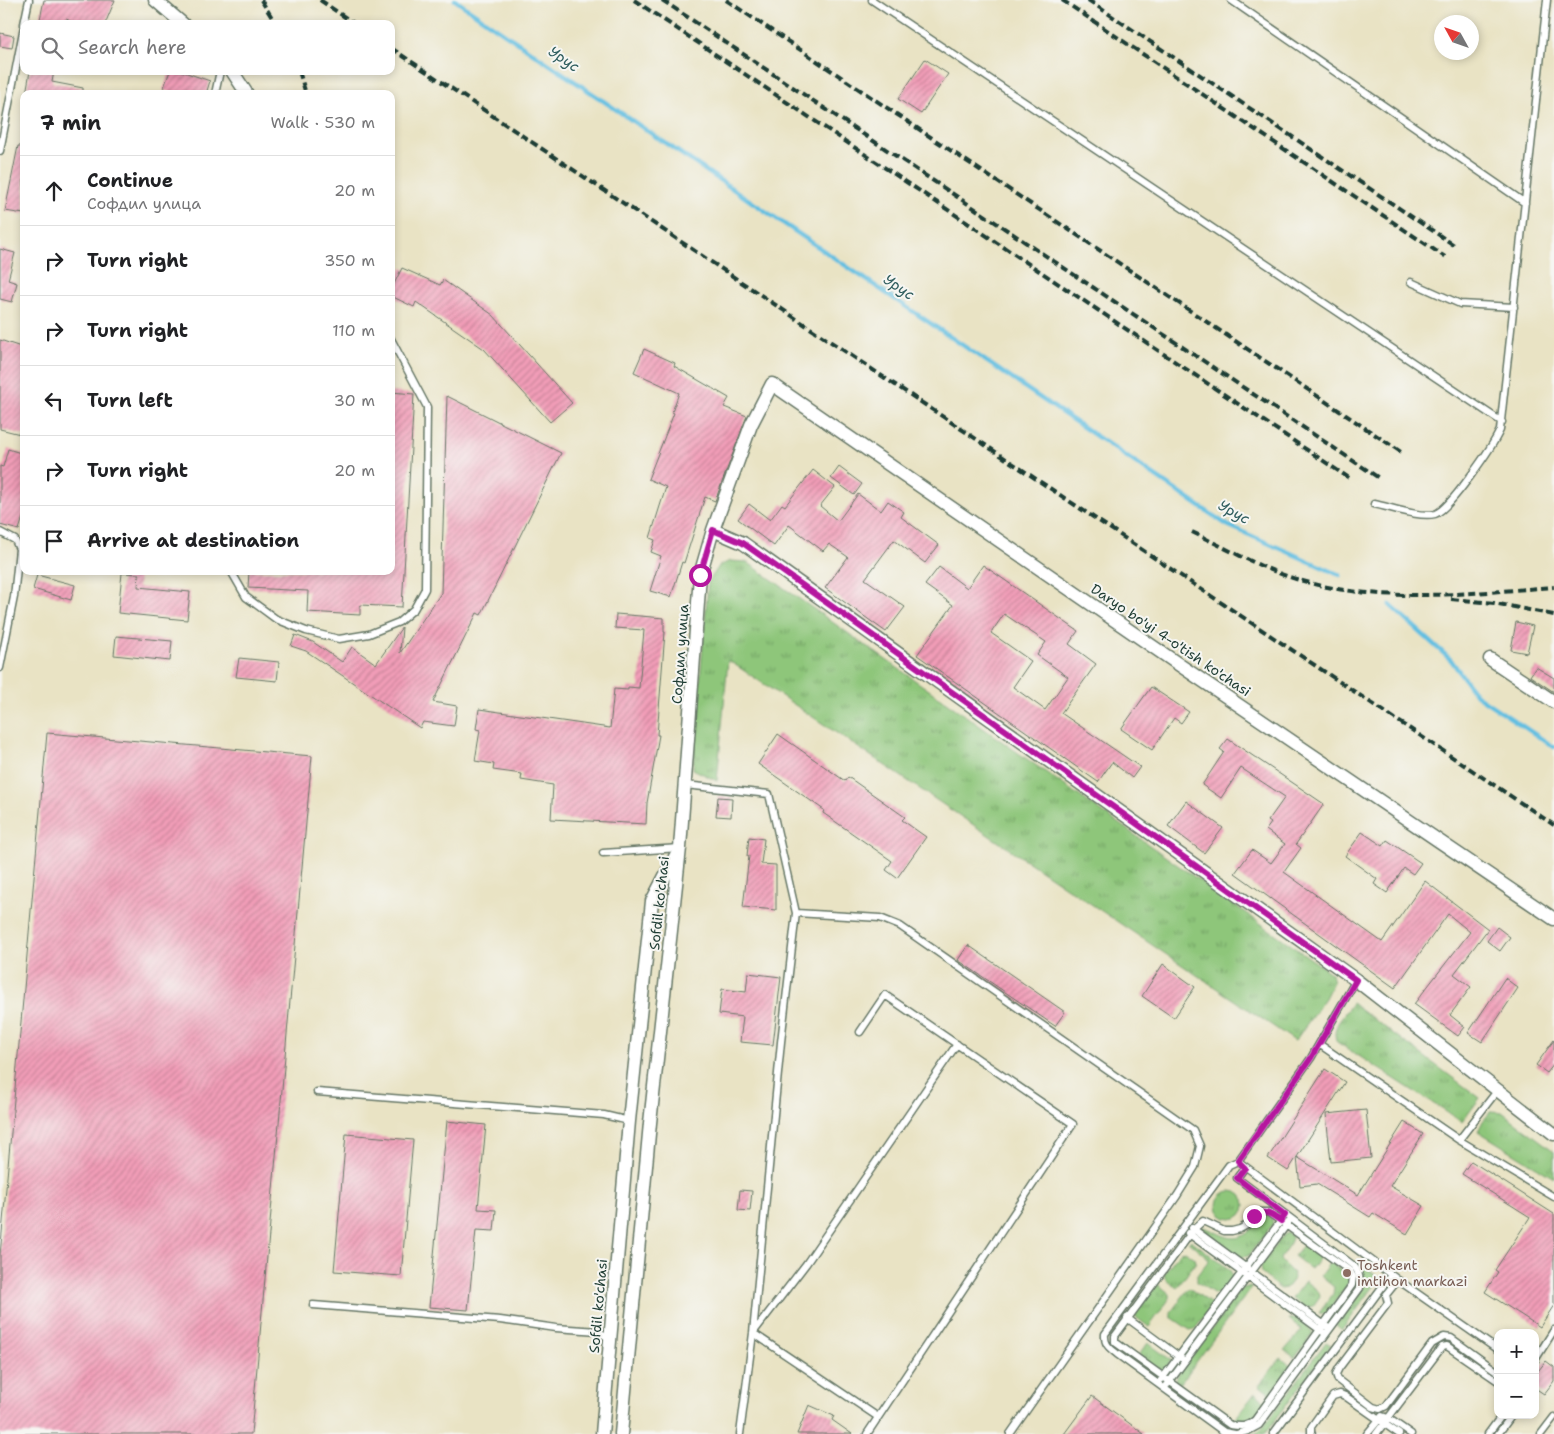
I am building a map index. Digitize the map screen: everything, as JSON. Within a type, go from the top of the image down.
[{"type":"street","points":[[156,0],[178,20]]},
{"type":"street","points":[[234,75],[244,90]]},
{"type":"street","name":"Софдил улица","points":[[680,848],[700,575],[713,530],[751,425],[772,384]]},
{"type":"street","name":"Daryo bo'yi 4-o'tish ko'chasi","points":[[772,384],[1554,919]]},
{"type":"street","points":[[713,530],[743,543],[1356,980],[1554,1134]]},
{"type":"street","points":[[1490,659],[1554,702]]},
{"type":"street","name":"Sofdil ko'chasi","points":[[602,1434],[629,1121],[652,901],[680,848]]},
{"type":"street","name":"Sofdil ko'chasi","points":[[621,1434],[650,1123],[680,848]]},
{"type":"street","points":[[629,1121],[650,1123]]},
{"type":"street","points":[[610,1340],[629,1342]]},
{"type":"lane","points":[[25,20],[29,0]]},
{"type":"lane","points":[[872,0],[1502,422]]},
{"type":"lane","points":[[1232,0],[1525,202]]},
{"type":"lane","points":[[1374,504],[1422,515],[1442,511],[1496,438],[1502,422],[1547,0]]},
{"type":"lane","points":[[0,151],[3,121],[20,43]]},
{"type":"lane","points":[[215,90],[219,75]]},
{"type":"lane","points":[[1411,282],[1460,304],[1514,307]]},
{"type":"lane","points":[[232,575],[246,597],[276,619],[306,631],[339,639],[369,634],[399,622],[414,609],[425,589],[427,407],[395,347]]},
{"type":"lane","points":[[0,532],[15,540],[19,548],[14,597],[0,668]]},
{"type":"lane","points":[[685,785],[769,794],[796,913],[781,1042],[753,1332],[740,1434]]},
{"type":"lane","points":[[603,853],[680,848]]},
{"type":"lane","points":[[796,913],[880,918],[900,926],[1193,1130],[1200,1146],[1195,1167],[1177,1196],[1010,1434]]},
{"type":"lane","points":[[1245,1168],[1237,1178],[1286,1220],[1350,1271],[1353,1277],[1352,1285],[1256,1420],[1240,1427],[1230,1425],[1115,1342],[1115,1336],[1191,1231],[1203,1222],[1224,1231],[1240,1230],[1260,1212],[1268,1212],[1286,1220],[1358,1270],[1360,1288],[1259,1426],[1236,1434],[1224,1432],[1106,1345],[1105,1334],[1229,1165],[1238,1161],[1311,1058],[1356,980]]},
{"type":"lane","points":[[860,1032],[885,995],[1073,1124],[867,1434]]},
{"type":"lane","points":[[753,1332],[806,1264],[957,1044]]},
{"type":"lane","points":[[1319,1044],[1459,1140],[1554,1197]]},
{"type":"lane","points":[[1459,1140],[1497,1091]]},
{"type":"lane","points":[[316,1092],[604,1115],[629,1121]]},
{"type":"lane","points":[[1238,1161],[1391,1275],[1494,1347]]},
{"type":"lane","points":[[1162,1386],[1286,1220]]},
{"type":"lane","points":[[1184,1226],[1328,1332]]},
{"type":"lane","points":[[1273,1434],[1391,1275]]},
{"type":"lane","points":[[1398,1280],[1386,1295],[1388,1303],[1338,1368],[1336,1374],[1338,1380],[1373,1408],[1380,1410],[1386,1406],[1432,1344],[1444,1337],[1451,1338],[1494,1369]]},
{"type":"lane","points":[[312,1305],[500,1320],[556,1328],[598,1331],[610,1340]]},
{"type":"lane","points":[[1127,1318],[1182,1359]]},
{"type":"lane","points":[[1539,1354],[1554,1330]]},
{"type":"lane","points":[[753,1332],[878,1417]]},
{"type":"lane","points":[[1376,1434],[1384,1420],[1442,1347],[1447,1346],[1456,1351],[1494,1378]]},
{"type":"lane","points":[[1312,1434],[1311,1427],[1334,1396],[1340,1394],[1410,1434]]},
{"type":"lane","points":[[1542,1434],[1554,1417]]},
{"type":"lane","points":[[1488,1434],[1499,1419]]},
{"type":"lane","points":[[1498,1434],[1509,1419]]},
{"type":"lane","points":[[1367,1434],[1384,1420]]},
{"type":"lane","points":[[1384,1420],[1399,1434]]},
{"type":"green space","points":[[730,561],[747,562],[1331,973],[1333,982],[1325,998],[1295,1041],[728,660],[717,781],[693,769],[708,583],[719,566]]},
{"type":"green space","points":[[1352,1003],[1480,1098],[1462,1122],[1337,1042],[1335,1032],[1342,1017]]},
{"type":"green space","points":[[1491,1111],[1502,1112],[1554,1151],[1554,1178],[1478,1131]]},
{"type":"green space","points":[[1231,1191],[1241,1195],[1245,1205],[1241,1215],[1231,1219],[1221,1215],[1217,1205],[1221,1195]]},
{"type":"green space","points":[[1264,1214],[1272,1219],[1273,1224],[1248,1256],[1238,1258],[1199,1229],[1201,1227],[1207,1228],[1229,1237],[1240,1237],[1249,1232]]},
{"type":"green space","points":[[1288,1233],[1292,1236],[1292,1239],[1280,1260],[1293,1273],[1294,1278],[1286,1288],[1280,1289],[1261,1273],[1260,1266],[1284,1234]]},
{"type":"green space","points":[[1191,1240],[1230,1270],[1233,1278],[1221,1293],[1215,1294],[1197,1282],[1197,1275],[1209,1260],[1189,1242]]},
{"type":"green space","points":[[1305,1243],[1318,1253],[1319,1258],[1311,1269],[1294,1256]]},
{"type":"green space","points":[[1185,1251],[1195,1258],[1196,1262],[1177,1288],[1165,1278],[1164,1273],[1180,1252]]},
{"type":"green space","points":[[1330,1262],[1348,1275],[1350,1281],[1327,1314],[1319,1313],[1333,1294],[1334,1287],[1320,1276]]},
{"type":"green space","points":[[1360,1263],[1380,1278],[1342,1330],[1336,1325],[1364,1288],[1366,1281]]},
{"type":"green space","points":[[1305,1281],[1319,1292],[1320,1296],[1313,1306],[1305,1308],[1292,1298]]},
{"type":"green space","points":[[1159,1285],[1170,1294],[1170,1298],[1149,1327],[1133,1315],[1155,1286]]},
{"type":"green space","points":[[1252,1287],[1180,1384],[1175,1382],[1178,1375],[1242,1288]]},
{"type":"green space","points":[[1189,1288],[1213,1305],[1195,1329],[1190,1330],[1171,1317],[1171,1312]]},
{"type":"green space","points":[[1297,1318],[1313,1334],[1295,1358],[1285,1350],[1302,1330],[1289,1319]]},
{"type":"green space","points":[[1326,1342],[1331,1345],[1265,1434],[1254,1434],[1262,1428]]},
{"type":"green space","points":[[1148,1343],[1171,1360],[1164,1371],[1158,1371],[1139,1355]]},
{"type":"green space","points":[[1281,1358],[1291,1366],[1270,1394],[1259,1385]]},
{"type":"green space","points":[[1255,1393],[1265,1401],[1258,1411],[1248,1420],[1232,1423]]},
{"type":"building","points":[[44,0],[115,0],[107,20],[40,20]]},
{"type":"building","points":[[0,33],[14,36],[12,48],[0,46]]},
{"type":"building","points":[[925,59],[948,74],[921,114],[898,99]]},
{"type":"building","points":[[29,75],[53,75],[52,82],[83,88],[83,90],[27,90]]},
{"type":"building","points":[[169,75],[193,75],[210,81],[207,90],[163,90]]},
{"type":"building","points":[[18,146],[20,146],[20,213],[5,211]]},
{"type":"building","points":[[0,249],[15,253],[8,280],[17,283],[12,302],[0,299]]},
{"type":"building","points":[[402,268],[440,285],[443,280],[493,315],[572,403],[550,422],[484,349],[416,302],[414,307],[395,298],[395,282]]},
{"type":"building","points":[[0,340],[20,347],[20,434],[0,429]]},
{"type":"building","points":[[644,349],[675,363],[674,366],[729,398],[724,407],[747,416],[715,501],[705,497],[671,597],[650,591],[661,556],[651,552],[655,540],[650,538],[666,487],[648,479],[674,413],[672,412],[679,393],[634,372]]},
{"type":"building","points":[[395,392],[414,394],[402,607],[360,605],[360,615],[307,612],[308,591],[248,588],[249,575],[395,575]]},
{"type":"building","points":[[447,396],[561,453],[481,615],[477,613],[433,702],[457,706],[454,726],[423,722],[420,728],[306,651],[291,646],[295,635],[313,642],[342,662],[352,647],[376,664],[402,627],[400,653],[441,593]]},
{"type":"building","points":[[8,449],[20,453],[19,530],[0,525],[0,466],[3,467]]},
{"type":"building","points":[[839,467],[862,484],[854,495],[831,478]]},
{"type":"building","points":[[813,470],[835,487],[820,506],[838,521],[858,494],[881,511],[888,501],[904,512],[901,517],[939,545],[925,563],[894,540],[865,579],[905,607],[886,632],[825,588],[848,557],[829,544],[823,551],[789,525],[774,546],[738,519],[749,504],[770,520],[782,504],[785,506]]},
{"type":"building","points":[[983,565],[1078,631],[1069,644],[1096,664],[1061,713],[1140,767],[1132,778],[1112,762],[1098,782],[917,655],[953,605],[925,585],[939,567],[967,588]],"holes":[[[1004,614],[1046,642],[1037,655],[1068,677],[1045,710],[1013,687],[1031,661],[991,633]]]},
{"type":"building","points":[[37,575],[75,585],[71,600],[33,589]]},
{"type":"building","points":[[122,575],[139,575],[138,587],[190,592],[187,620],[118,613]]},
{"type":"building","points":[[616,614],[664,618],[665,632],[657,735],[659,735],[647,803],[646,824],[551,819],[553,785],[521,780],[522,774],[493,770],[494,764],[475,761],[480,730],[476,729],[479,709],[610,728],[614,689],[628,690],[628,687],[639,688],[644,630],[615,628]]},
{"type":"building","points":[[1516,622],[1533,626],[1527,653],[1511,650]]},
{"type":"building","points":[[116,636],[172,641],[170,661],[114,655]]},
{"type":"building","points":[[239,658],[279,662],[277,681],[236,677]]},
{"type":"building","points":[[1536,667],[1554,678],[1554,692],[1530,676]]},
{"type":"building","points":[[1151,687],[1189,712],[1181,723],[1174,718],[1152,750],[1121,729]]},
{"type":"building","points":[[47,733],[312,756],[251,1434],[0,1434],[0,1255]]},
{"type":"building","points":[[778,734],[845,781],[848,777],[905,817],[902,820],[926,837],[897,878],[886,870],[892,861],[823,813],[824,810],[758,764]]},
{"type":"building","points":[[1228,739],[1324,804],[1296,844],[1301,848],[1284,872],[1382,942],[1425,881],[1488,929],[1454,974],[1471,987],[1450,1015],[1465,1027],[1458,1036],[1414,1004],[1470,932],[1448,914],[1395,988],[1235,873],[1252,850],[1271,863],[1285,844],[1266,830],[1271,823],[1268,821],[1285,797],[1241,768],[1221,798],[1202,785],[1224,752],[1220,749]]},
{"type":"building","points":[[718,797],[732,798],[731,817],[716,816]]},
{"type":"building","points":[[1186,801],[1223,828],[1204,853],[1168,826]]},
{"type":"building","points":[[1362,832],[1383,846],[1387,840],[1421,863],[1413,874],[1404,868],[1387,893],[1374,884],[1377,879],[1345,856]]},
{"type":"building","points":[[749,837],[764,839],[761,864],[776,865],[776,910],[743,907],[749,856],[747,856]]},
{"type":"building","points":[[1497,927],[1510,937],[1500,951],[1487,941]]},
{"type":"building","points":[[968,945],[1065,1012],[1055,1026],[958,960]]},
{"type":"building","points":[[1163,964],[1195,987],[1174,1018],[1142,996]]},
{"type":"building","points":[[748,973],[781,977],[773,1045],[740,1042],[743,1017],[719,1014],[722,989],[746,992]]},
{"type":"building","points":[[1505,978],[1518,988],[1482,1042],[1468,1033]]},
{"type":"building","points":[[1554,1040],[1554,1064],[1547,1073],[1536,1065]]},
{"type":"building","points":[[1325,1069],[1345,1082],[1288,1171],[1268,1158]]},
{"type":"building","points":[[1366,1110],[1371,1158],[1331,1162],[1326,1114]]},
{"type":"building","points":[[447,1121],[486,1125],[478,1209],[496,1210],[494,1231],[476,1230],[468,1310],[429,1307]]},
{"type":"building","points":[[1404,1122],[1423,1134],[1390,1186],[1424,1206],[1407,1234],[1373,1213],[1370,1217],[1317,1184],[1300,1186],[1297,1157],[1358,1195]]},
{"type":"building","points":[[346,1134],[413,1140],[401,1276],[334,1271]]},
{"type":"building","points":[[1471,1161],[1554,1214],[1554,1305],[1540,1327],[1485,1292],[1498,1272],[1495,1270],[1530,1217],[1462,1174]]},
{"type":"building","points":[[740,1190],[752,1191],[750,1211],[738,1210]]},
{"type":"building","points":[[1546,1361],[1554,1367],[1554,1381],[1544,1394],[1539,1391],[1539,1370]]},
{"type":"building","points":[[1092,1396],[1144,1434],[1064,1434]]},
{"type":"building","points":[[809,1405],[834,1416],[832,1420],[852,1434],[797,1434]]},
{"type":"waterway","name":"Урус","points":[[455,0],[1227,525],[1340,575]]},
{"type":"waterway","name":"Урус","points":[[1390,605],[1451,660],[1476,695],[1554,747]]},
{"type":"railway","points":[[261,0],[274,20]]},
{"type":"railway","points":[[320,0],[349,20]]},
{"type":"railway","points":[[634,0],[1352,480]]},
{"type":"railway","points":[[662,0],[1379,478]]},
{"type":"railway","points":[[726,0],[1401,452]]},
{"type":"railway","points":[[1062,0],[1445,257]]},
{"type":"railway","points":[[1088,0],[1454,245]]},
{"type":"railway","points":[[395,51],[1554,825]]},
{"type":"railway","points":[[300,75],[305,90]]},
{"type":"railway","points":[[1192,532],[1256,564],[1296,579],[1360,592],[1424,595],[1554,587]]},
{"type":"railway","points":[[1451,599],[1494,603],[1554,615]]},
{"type":"place","name":"Toshkent imtihon markazi","points":[[1347,1273]]},
{"type":"route","points":[[700,575],[713,530],[743,543],[1356,980],[1311,1058],[1238,1161],[1245,1168],[1237,1178],[1285,1215],[1281,1221],[1268,1212],[1260,1212],[1254,1216]]}]
